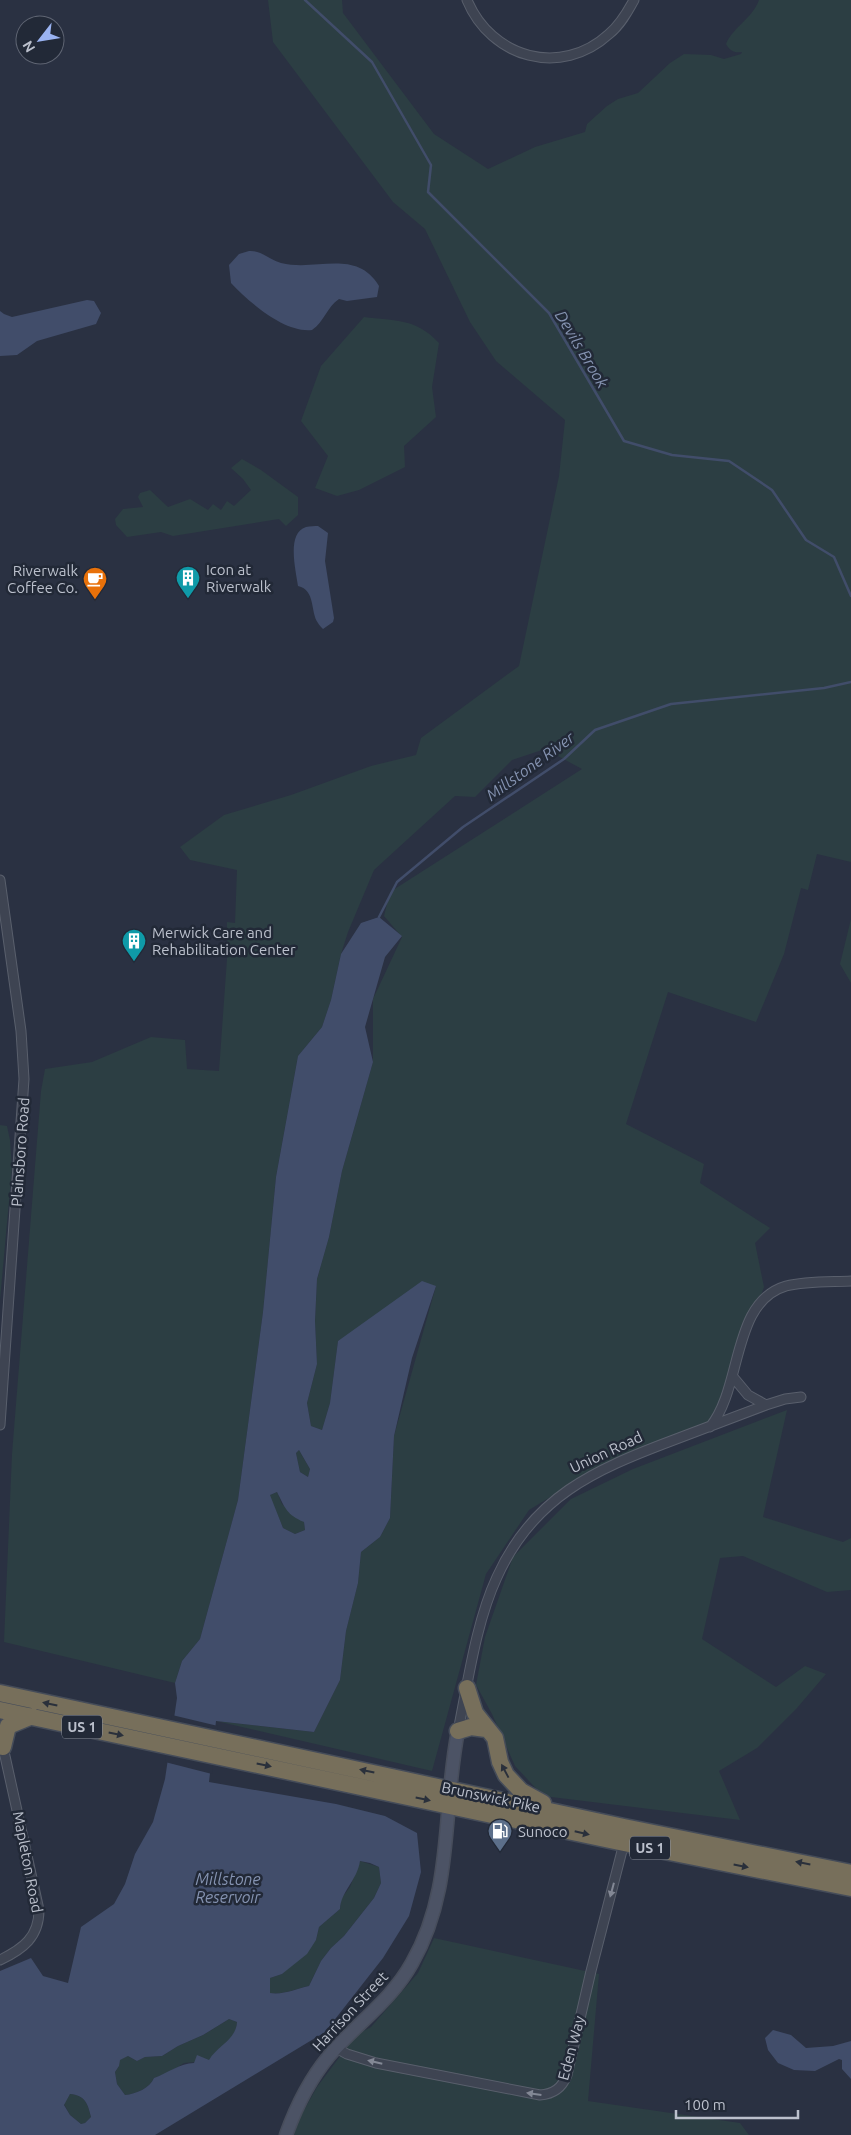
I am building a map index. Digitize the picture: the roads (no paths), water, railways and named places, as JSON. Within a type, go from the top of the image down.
[{"type":"highway","points":[[0,1682],[19,1697]]},
{"type":"highway","points":[[467,1688],[474,1712],[495,1738],[503,1769],[515,1786],[534,1799],[573,1815]]},
{"type":"highway","name":"US 1","points":[[0,1693],[132,1721],[166,1737]]},
{"type":"highway","name":"US 1","points":[[0,1710],[166,1737]]},
{"type":"highway","points":[[1,1744],[8,1726],[33,1716]]},
{"type":"highway","points":[[458,1731],[471,1727],[486,1729]]},
{"type":"highway","name":"Brunswick Pike","points":[[166,1737],[449,1796],[573,1815],[851,1873]]},
{"type":"highway","name":"Brunswick Pike","points":[[449,1796],[624,1843],[851,1888]]},
{"type":"street","points":[[467,0],[480,24],[500,43],[516,52],[543,58],[569,55],[586,49],[602,40],[621,21],[634,0]]},
{"type":"street","name":"Plainsboro Road","points":[[0,880],[21,1031],[24,1079],[0,1425]]},
{"type":"street","points":[[710,1427],[722,1410],[747,1324],[753,1311],[764,1298],[774,1291],[791,1285],[851,1281]]},
{"type":"street","points":[[733,1377],[748,1395],[766,1405]]},
{"type":"street","name":"Union Road","points":[[449,1796],[458,1731],[487,1603],[497,1577],[518,1540],[540,1514],[565,1491],[601,1469],[766,1405],[801,1397]]},
{"type":"street","name":"Mapleton Road","points":[[0,1960],[21,1949],[28,1942],[37,1927],[39,1910],[1,1744]]},
{"type":"street","name":"Harrison Street","points":[[286,2135],[310,2083],[336,2048],[378,2008],[396,1987],[411,1966],[422,1944],[437,1906],[440,1892],[449,1796]]},
{"type":"street","name":"Eden Way","points":[[336,2048],[356,2057],[396,2067],[540,2095],[554,2092],[560,2087],[567,2075],[590,1970],[624,1843]]},
{"type":"water","points":[[249,251],[258,252],[281,263],[294,265],[347,264],[359,268],[370,274],[379,286],[377,297],[347,301],[339,299],[312,330],[290,327],[257,307],[231,283],[229,265],[239,254]]},
{"type":"water","points":[[87,300],[94,301],[101,313],[96,324],[37,341],[17,355],[0,356],[0,311],[12,317]]},
{"type":"water","points":[[318,526],[328,533],[325,561],[334,618],[333,622],[323,629],[316,618],[308,592],[298,586],[294,562],[294,544],[300,531],[306,527]]},
{"type":"water","name":"Millstone Reservoir","points":[[379,917],[402,936],[385,957],[365,1027],[373,1062],[342,1171],[329,1237],[317,1279],[315,1321],[317,1364],[307,1403],[311,1426],[322,1430],[330,1403],[338,1341],[422,1281],[436,1286],[412,1358],[394,1436],[390,1518],[380,1537],[361,1552],[358,1583],[346,1631],[340,1680],[314,1732],[216,1721],[209,1782],[336,1804],[385,1816],[417,1833],[421,1872],[409,1916],[383,1958],[325,2032],[155,2135],[0,2135],[0,1971],[31,1958],[43,1976],[68,1983],[81,1927],[114,1904],[125,1884],[135,1854],[153,1822],[165,1779],[177,1698],[175,1683],[182,1661],[200,1639],[238,1500],[263,1312],[276,1177],[298,1056],[322,1027],[331,1000],[341,954],[361,923]],"holes":[[[299,1450],[310,1469],[308,1477],[300,1472],[296,1453]],[[277,1492],[287,1510],[294,1517],[304,1522],[305,1530],[295,1534],[283,1528],[270,1495]],[[360,1861],[379,1867],[381,1883],[374,1898],[344,1936],[321,1961],[309,1986],[285,1992],[270,1993],[270,1978],[282,1974],[307,1954],[316,1940],[319,1927],[340,1909],[343,1897]],[[229,2019],[237,2022],[230,2038],[209,2060],[197,2055],[194,2063],[189,2063],[154,2078],[142,2090],[125,2095],[117,2084],[115,2072],[120,2060],[128,2056],[137,2061],[145,2057],[162,2056],[178,2046],[203,2035]],[[70,2094],[79,2096],[85,2101],[91,2117],[81,2124],[70,2115],[64,2105]]]},
{"type":"water","points":[[773,2030],[791,2035],[806,2048],[833,2046],[851,2041],[851,2079],[842,2069],[842,2060],[839,2059],[815,2071],[794,2070],[778,2063],[768,2050],[765,2038]]},
{"type":"waterway","name":"Devils Brook","points":[[305,0],[372,62],[431,165],[428,192],[549,313],[624,441],[672,455],[729,461],[772,490],[806,540],[834,557],[851,596]]},
{"type":"waterway","name":"Millstone River","points":[[379,917],[397,882],[463,827],[564,759],[595,730],[671,704],[824,688],[851,682]]},
{"type":"place","name":"Icon at Riverwalk","points":[[188,599]]},
{"type":"place","name":"Riverwalk Coffee Co.","points":[[95,600]]},
{"type":"place","name":"Merwick Care and Rehabilitation Center","points":[[134,962]]},
{"type":"place","name":"Sunoco","points":[[500,1852]]}]
